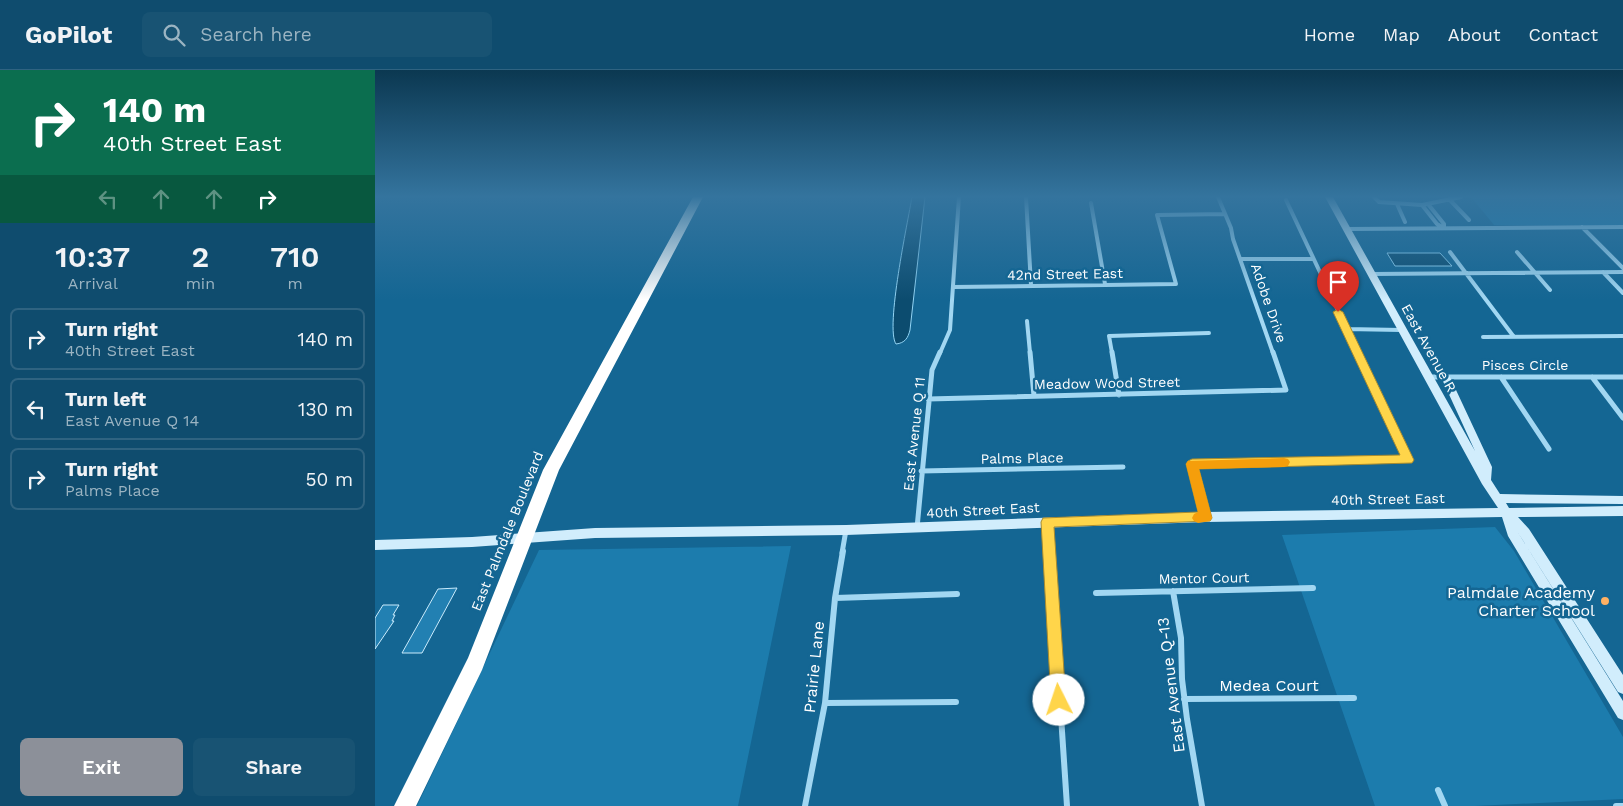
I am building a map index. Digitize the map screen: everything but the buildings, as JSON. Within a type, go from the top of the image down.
[{"type":"highway","name":"East Palmdale Boulevard","points":[[405,806],[475,663],[551,470],[680,231]]},
{"type":"main road","name":"East Avenue R","points":[[1348,231],[1486,481],[1506,512],[1525,532],[1623,687]]},
{"type":"main road","points":[[1446,377],[1487,466],[1486,481]]},
{"type":"main road","points":[[1497,498],[1623,500]]},
{"type":"main road","name":"40th Street East","points":[[375,545],[472,542],[595,533],[846,530],[1206,518],[1623,511]]},
{"type":"main road","name":"East Avenue R","points":[[1506,512],[1511,533],[1621,708]]},
{"type":"street","name":"East Avenue Q 11","points":[[917,528],[932,370],[950,330],[957,231]]},
{"type":"street","points":[[1028,231],[1031,285]]},
{"type":"street","points":[[1096,231],[1105,284]]},
{"type":"street","name":"42nd Street East","points":[[953,287],[1176,284],[1162,231]]},
{"type":"street","name":"Adobe Drive","points":[[1231,231],[1286,390]]},
{"type":"street","points":[[1206,518],[1192,464],[1408,460],[1300,231]]},
{"type":"street","points":[[1586,231],[1623,270]]},
{"type":"street","points":[[1450,252],[1514,337]]},
{"type":"street","points":[[1517,252],[1550,290]]},
{"type":"street","points":[[1240,259],[1313,259]]},
{"type":"street","points":[[1371,274],[1603,272],[1623,270]]},
{"type":"street","points":[[1603,272],[1623,293]]},
{"type":"street","points":[[1027,321],[1034,396]]},
{"type":"street","points":[[1346,329],[1401,330]]},
{"type":"street","points":[[1119,394],[1109,336],[1209,333]]},
{"type":"street","points":[[1483,337],[1623,336]]},
{"type":"street","name":"Pisces Circle","points":[[1427,377],[1623,377]]},
{"type":"street","points":[[1501,377],[1549,449]]},
{"type":"street","points":[[1592,377],[1623,418]]},
{"type":"street","name":"Meadow Wood Street","points":[[928,398],[1286,390]]},
{"type":"street","name":"Palms Place","points":[[921,471],[1123,467]]},
{"type":"street","points":[[1047,522],[1067,806]]},
{"type":"street","name":"Prairie Lane","points":[[805,806],[825,703],[835,598],[846,530]]},
{"type":"street","name":"Mentor Court","points":[[1096,593],[1313,588]]},
{"type":"street","name":"East Avenue Q-13","points":[[1173,591],[1181,638],[1184,699],[1202,806]]},
{"type":"street","points":[[835,598],[957,594]]},
{"type":"street","name":"Medea Court","points":[[1184,699],[1354,698]]},
{"type":"street","points":[[825,703],[956,702]]},
{"type":"street","points":[[1438,790],[1445,806]]},
{"type":"street","points":[[1616,806],[1623,806]]},
{"type":"shaded area","points":[[906,231],[921,231],[910,330],[906,340],[896,344],[893,334],[893,318]]},
{"type":"shaded area","points":[[1387,253],[1440,253],[1452,266],[1395,266]]},
{"type":"shaded area","points":[[1495,527],[1514,551],[1623,737],[1623,799],[1475,806],[1375,806],[1282,535]]},
{"type":"shaded area","points":[[791,546],[738,806],[417,806],[539,550]]},
{"type":"slow traffic","points":[[1198,518],[1206,518],[1192,464],[1284,462]]},
{"type":"place","name":"Palmdale Academy Charter School","points":[[1605,601]]},
{"type":"route","points":[[1059,700],[1047,522],[1206,518],[1192,464],[1408,460],[1338,312]]}]
